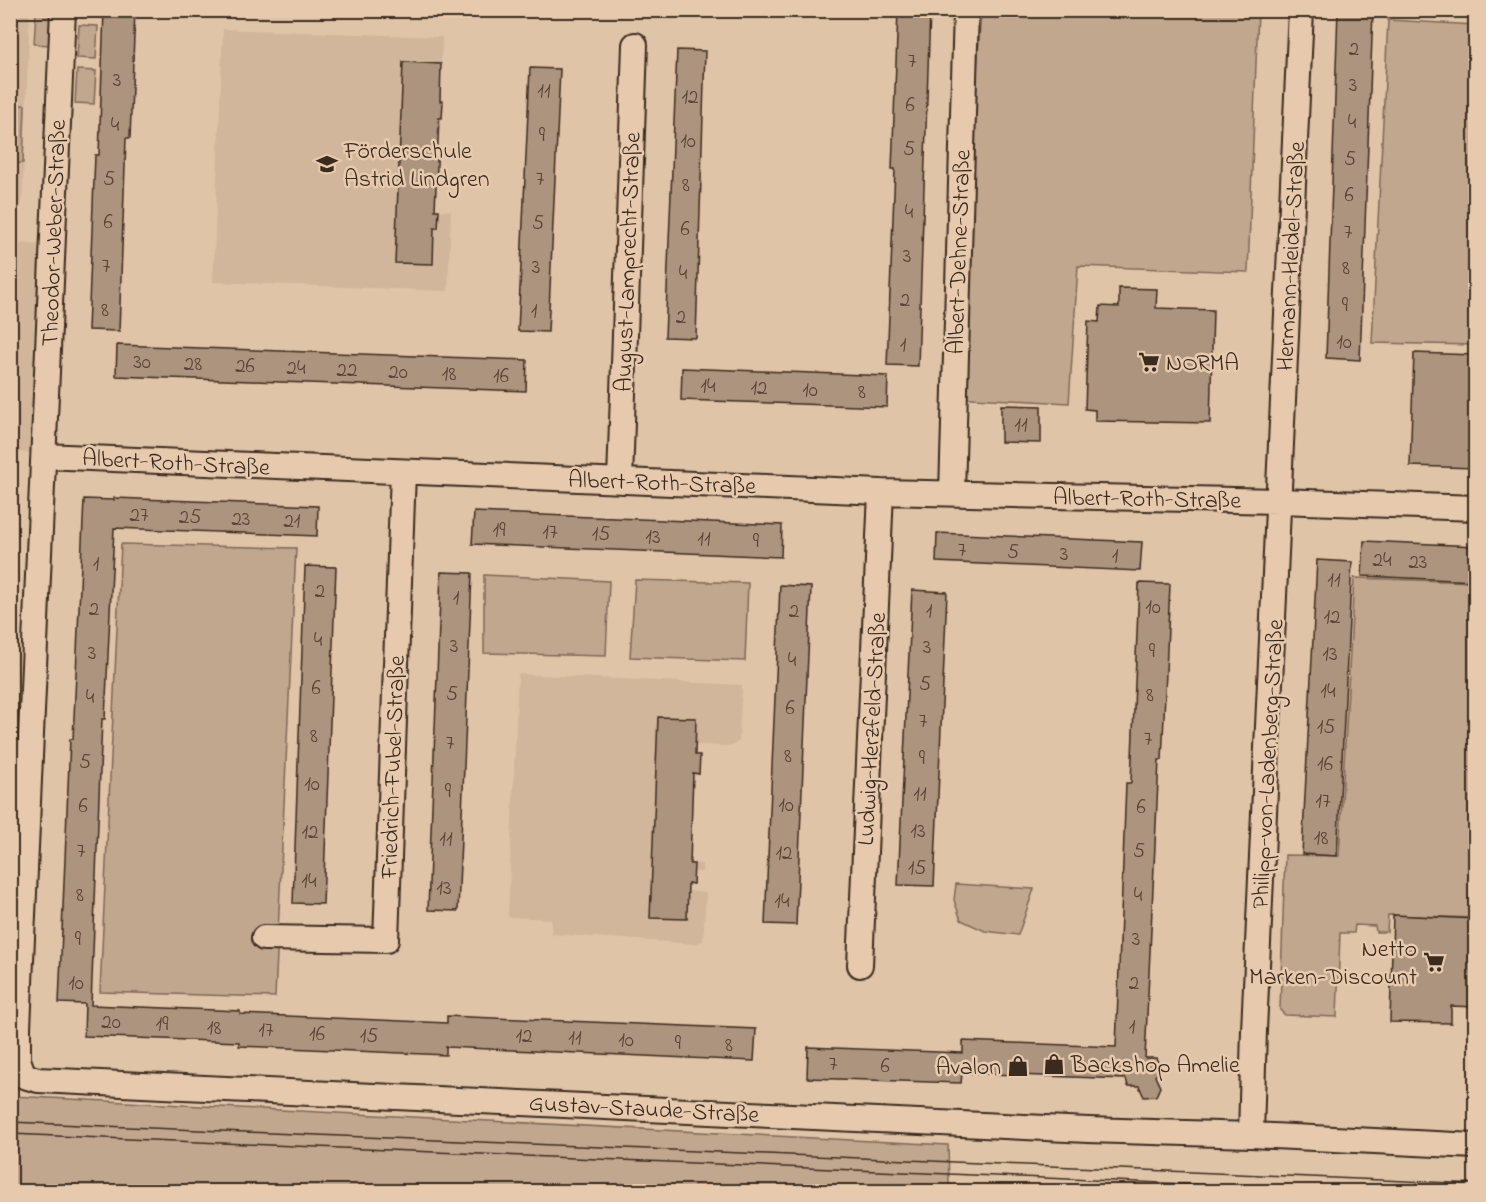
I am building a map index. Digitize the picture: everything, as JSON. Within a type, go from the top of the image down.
[{"type":"street","name":"Theodor-Weber-Straße","points":[[38,1080],[24,1076],[18,1060],[18,1038],[63,10]]},
{"type":"street","name":"Albert-Dehne-Straße","points":[[952,493],[966,10]]},
{"type":"street","name":"Hermann-Heidel-Straße","points":[[1280,501],[1301,10]]},
{"type":"street","name":"August-Lamprecht-Straße","points":[[620,480],[635,45]]},
{"type":"street","name":"Albert-Roth-Straße","points":[[44,456],[881,492],[1476,508]]},
{"type":"street","name":"Friedrich-Fubel-Straße","points":[[264,938],[386,940],[403,472]]},
{"type":"street","name":"Ludwig-Herzfeld-Straße","points":[[860,965],[881,492]]},
{"type":"street","name":"Philipp-von-Ladenberg-Straße","points":[[1251,1135],[1254,1030],[1280,501]]},
{"type":"street","name":"Gustav-Staude-Straße","points":[[38,1080],[1476,1146]]},
{"type":"shaded area","points":[[1004,10],[1258,11],[1248,272],[1078,266],[1069,403],[954,397],[981,12]]},
{"type":"shaded area","points":[[10,11],[30,11],[23,184],[17,243],[43,245],[36,453],[11,452]]},
{"type":"shaded area","points":[[36,11],[52,11],[51,45],[34,44]]},
{"type":"shaded area","points":[[1388,20],[1475,25],[1475,345],[1372,343]]},
{"type":"shaded area","points":[[79,25],[98,26],[96,59],[77,58]]},
{"type":"shaded area","name":"Förderschule Astrid Lindgren","points":[[223,29],[442,37],[440,101],[443,101],[442,118],[439,119],[435,210],[451,211],[448,291],[213,282]]},
{"type":"shaded area","points":[[77,70],[96,71],[94,104],[75,103]]},
{"type":"shaded area","points":[[11,105],[25,105],[23,163],[11,163]]},
{"type":"shaded area","points":[[121,544],[296,548],[275,997],[100,992]]},
{"type":"shaded area","points":[[484,575],[609,581],[606,656],[484,653]]},
{"type":"shaded area","points":[[1354,578],[1475,582],[1475,918],[1388,915],[1387,932],[1376,932],[1375,926],[1355,925],[1354,933],[1340,933],[1337,1017],[1285,1015],[1280,1010],[1285,855],[1339,856]]},
{"type":"shaded area","points":[[635,580],[748,583],[745,661],[630,657]]},
{"type":"shaded area","points":[[518,674],[742,685],[739,741],[732,746],[695,745],[695,755],[700,755],[699,774],[693,774],[690,863],[702,864],[702,872],[694,872],[693,884],[689,884],[688,891],[706,893],[703,941],[695,944],[551,934],[551,919],[508,917]]},
{"type":"shaded area","points":[[956,884],[1034,889],[1018,935],[985,931],[961,920],[954,900]]},
{"type":"shaded area","points":[[11,1096],[948,1145],[949,1185],[1143,1191],[11,1191]]},
{"type":"building","points":[[104,10],[135,10],[130,138],[126,138],[119,331],[88,330],[95,155],[99,155]]},
{"type":"building","points":[[898,10],[930,10],[918,366],[887,365],[895,169],[892,169]]},
{"type":"building","points":[[1338,10],[1373,10],[1360,360],[1326,358]]},
{"type":"building","points":[[677,50],[705,51],[696,338],[665,337]]},
{"type":"building","points":[[403,62],[441,64],[440,101],[443,101],[442,118],[439,118],[435,210],[439,210],[438,228],[434,228],[433,264],[395,263]]},
{"type":"building","points":[[530,68],[560,69],[548,332],[518,331]]},
{"type":"building","name":"NORMA","points":[[1119,288],[1157,289],[1156,308],[1213,310],[1210,423],[1095,421],[1095,410],[1085,409],[1088,321],[1099,322],[1100,306],[1119,307]]},
{"type":"building","points":[[117,345],[527,360],[526,391],[116,376]]},
{"type":"building","points":[[1414,353],[1476,355],[1476,468],[1410,466]]},
{"type":"building","points":[[682,368],[888,376],[887,407],[681,400]]},
{"type":"building","points":[[1001,405],[1041,406],[1041,443],[1001,442]]},
{"type":"building","points":[[114,498],[318,506],[317,536],[114,528],[105,719],[102,719],[91,1005],[447,1023],[447,1016],[756,1029],[754,1061],[446,1047],[446,1055],[239,1046],[239,1042],[84,1036],[85,1004],[59,1003],[70,739],[73,739],[84,499],[114,500]]},
{"type":"building","points":[[474,512],[782,525],[781,557],[472,544]]},
{"type":"building","points":[[937,533],[1142,542],[1140,571],[936,562]]},
{"type":"building","points":[[1364,541],[1476,546],[1476,581],[1362,576]]},
{"type":"building","points":[[1317,560],[1352,562],[1337,856],[1302,854]]},
{"type":"building","points":[[305,566],[336,567],[323,904],[293,903]]},
{"type":"building","points":[[441,572],[472,573],[458,911],[428,910]]},
{"type":"building","points":[[1139,583],[1170,584],[1145,1058],[1156,1058],[1161,1069],[1155,1076],[1160,1087],[1156,1096],[1144,1097],[1139,1086],[1128,1086],[1126,1079],[962,1073],[961,1083],[807,1078],[808,1047],[963,1053],[963,1041],[1116,1047],[1126,783],[1131,783]]},
{"type":"building","points":[[780,585],[811,587],[796,925],[765,924]]},
{"type":"building","points":[[912,590],[947,592],[934,886],[898,885]]},
{"type":"building","points":[[658,717],[696,718],[695,755],[700,755],[699,774],[693,773],[690,864],[694,864],[693,884],[688,883],[687,919],[650,918]]},
{"type":"building","name":"Netto Marken-Discount","points":[[1393,915],[1476,919],[1476,1007],[1451,1006],[1451,1023],[1390,1022]]},
{"type":"tram line","points":[[10,1122],[1476,1184]]},
{"type":"tram line","points":[[10,1134],[1374,1192]]},
{"type":"place","name":"Förderschule Astrid Lindgren","points":[[327,164]]},
{"type":"place","name":"NORMA","points":[[1149,362]]},
{"type":"place","name":"Netto Marken-Discount","points":[[1434,962]]},
{"type":"place","name":"Backshop Amelie","points":[[1054,1064]]},
{"type":"place","name":"Avalon","points":[[1018,1066]]}]
